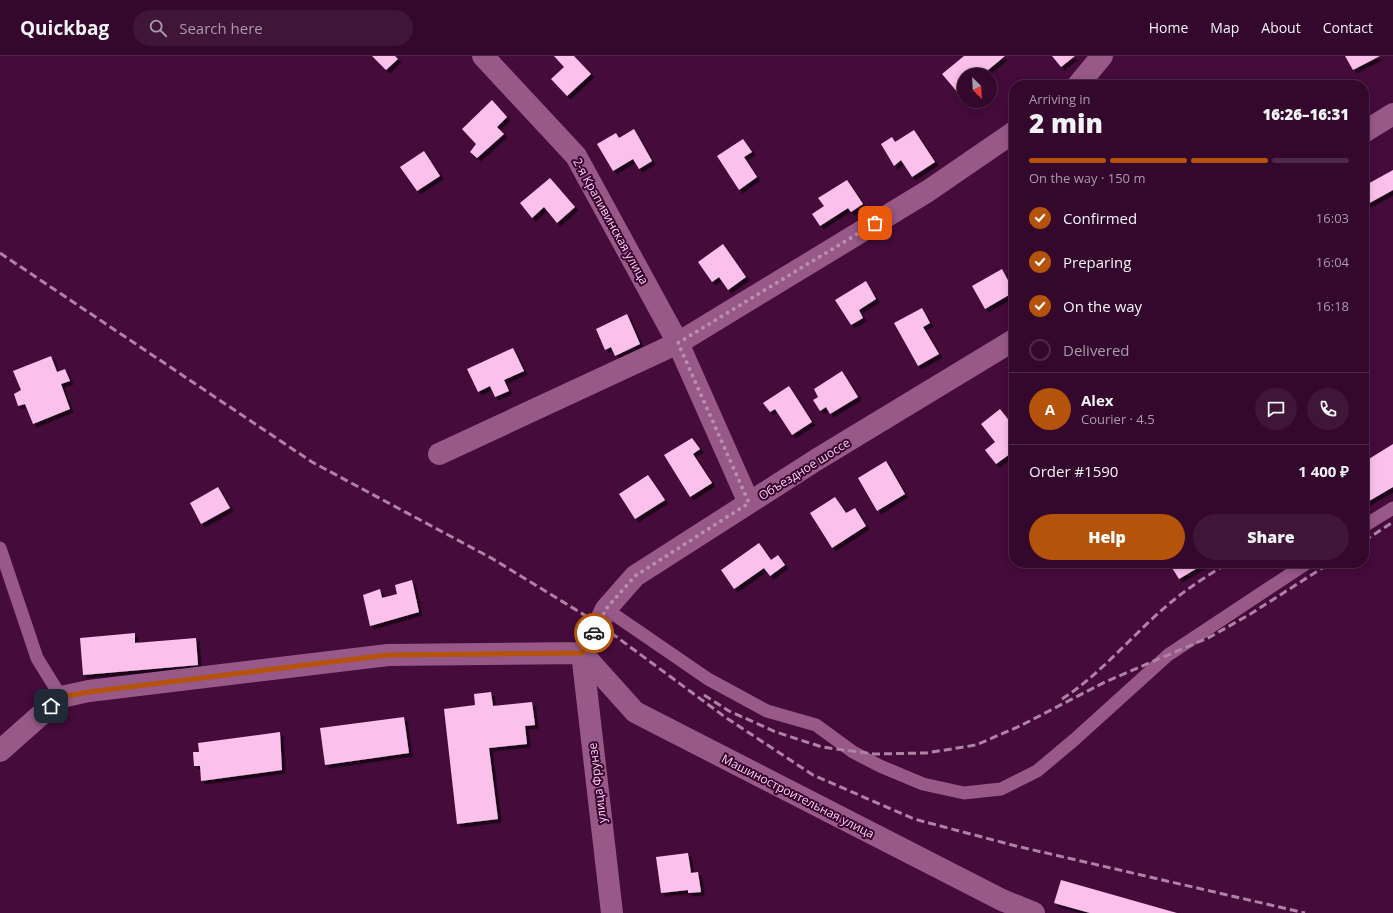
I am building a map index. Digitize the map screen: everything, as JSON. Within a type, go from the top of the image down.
[{"type":"street","name":"2-я Крапивинская улица","points":[[483,56],[576,156],[678,343],[749,503]]},
{"type":"street","points":[[1082,80],[1102,56]]},
{"type":"street","points":[[1369,129],[1393,114]]},
{"type":"street","points":[[439,454],[678,343],[928,191],[1009,135]]},
{"type":"street","name":"Объездное шоссе","points":[[582,653],[606,609],[635,576],[816,460],[1009,343]]},
{"type":"street","points":[[0,751],[61,697],[89,692],[388,655],[582,653]]},
{"type":"street","name":"Машиностроительная улица","points":[[582,653],[635,712],[1002,906],[1034,913]]},
{"type":"street","name":"улица Фрунзе","points":[[582,653],[612,913]]},
{"type":"lane","points":[[1369,523],[1393,508]]},
{"type":"lane","points":[[0,548],[37,658],[61,697]]},
{"type":"lane","points":[[606,609],[708,679],[767,711],[816,725],[853,752],[901,775],[923,784],[964,793],[1001,789],[1037,771],[1074,740],[1168,655],[1299,568]]},
{"type":"building","points":[[372,56],[395,56],[398,59],[386,70]]},
{"type":"building","points":[[554,56],[574,56],[591,74],[567,96],[551,79],[564,67]]},
{"type":"building","points":[[964,56],[1005,56],[990,68],[957,68],[957,92],[942,74]]},
{"type":"building","points":[[1052,56],[1075,56],[1061,67]]},
{"type":"building","points":[[1345,56],[1380,56],[1353,70]]},
{"type":"building","points":[[492,100],[507,117],[497,127],[504,134],[477,158],[470,152],[476,144],[462,129]]},
{"type":"building","points":[[634,129],[652,161],[639,169],[633,159],[613,171],[597,144],[616,133],[619,138]]},
{"type":"building","points":[[914,130],[935,162],[912,177],[901,160],[894,166],[881,144],[892,137],[895,142]]},
{"type":"building","points":[[743,139],[752,152],[744,157],[757,177],[739,190],[717,156]]},
{"type":"building","points":[[424,151],[440,176],[417,191],[400,167]]},
{"type":"building","points":[[1393,170],[1393,190],[1369,203],[1369,183]]},
{"type":"building","points":[[550,178],[575,207],[557,223],[544,207],[532,218],[520,203]]},
{"type":"building","points":[[847,180],[863,204],[851,212],[848,208],[820,226],[812,214],[824,206],[818,198]]},
{"type":"building","points":[[723,244],[746,277],[728,290],[719,277],[712,282],[698,262]]},
{"type":"building","points":[[1002,269],[1009,282],[1009,295],[985,309],[972,286]]},
{"type":"building","points":[[866,281],[876,299],[859,310],[863,318],[851,325],[835,300]]},
{"type":"building","points":[[922,308],[930,323],[923,327],[939,354],[918,366],[894,323]]},
{"type":"building","points":[[627,314],[640,344],[615,356],[611,347],[605,350],[596,329]]},
{"type":"building","points":[[513,348],[524,371],[504,380],[509,391],[495,397],[490,386],[478,392],[467,369]]},
{"type":"building","points":[[51,356],[57,372],[65,369],[70,381],[61,384],[70,409],[33,424],[25,404],[18,406],[14,394],[21,390],[13,371]]},
{"type":"building","points":[[842,371],[858,397],[830,414],[826,407],[820,411],[813,400],[818,397],[814,389]]},
{"type":"building","points":[[789,386],[812,422],[792,435],[775,409],[770,412],[763,403]]},
{"type":"building","points":[[1000,409],[1009,421],[1009,455],[996,464],[985,450],[995,442],[981,424]]},
{"type":"building","points":[[692,438],[700,449],[693,454],[712,483],[690,497],[664,455]]},
{"type":"building","points":[[1393,444],[1393,487],[1369,501],[1369,459]]},
{"type":"building","points":[[886,461],[905,494],[877,511],[858,478]]},
{"type":"building","points":[[648,475],[665,500],[635,519],[619,494]]},
{"type":"building","points":[[218,487],[230,508],[201,524],[190,503]]},
{"type":"building","points":[[835,497],[846,513],[855,508],[866,526],[832,548],[810,513]]},
{"type":"building","points":[[759,543],[771,560],[778,555],[785,565],[770,576],[764,568],[734,589],[721,570]]},
{"type":"building","points":[[1172,568],[1198,568],[1179,579]]},
{"type":"building","points":[[412,580],[419,612],[370,626],[363,595],[380,589],[382,598],[397,594],[395,585]]},
{"type":"building","points":[[135,633],[135,643],[196,638],[198,665],[83,675],[80,638]]},
{"type":"building","points":[[491,692],[493,706],[532,702],[535,725],[525,726],[527,744],[489,748],[498,819],[457,824],[444,709],[475,705],[474,694]]},
{"type":"building","points":[[404,717],[409,753],[325,765],[320,728]]},
{"type":"building","points":[[280,732],[282,770],[201,781],[200,766],[194,766],[193,752],[199,752],[198,743]]},
{"type":"building","points":[[688,853],[691,873],[698,872],[701,892],[688,893],[688,890],[661,893],[656,857]]},
{"type":"building","points":[[1061,880],[1177,913],[1090,913],[1054,903]]},
{"type":"railway","points":[[0,253],[312,462],[493,559],[599,624],[725,717],[813,775],[914,819],[1016,846],[1305,913]]},
{"type":"railway","points":[[1369,538],[1393,522]]},
{"type":"railway","points":[[1062,699],[1106,664],[1175,599],[1220,568]]},
{"type":"railway","points":[[704,695],[729,711],[776,732],[822,747],[874,754],[926,753],[976,745],[1020,726],[1105,682],[1210,637],[1252,613],[1322,568]]},
{"type":"way so far","points":[[594,633],[606,609],[635,576],[749,503],[678,343],[875,223]]},
{"type":"route","points":[[51,706],[61,697],[89,692],[388,655],[582,653],[594,633]]}]
